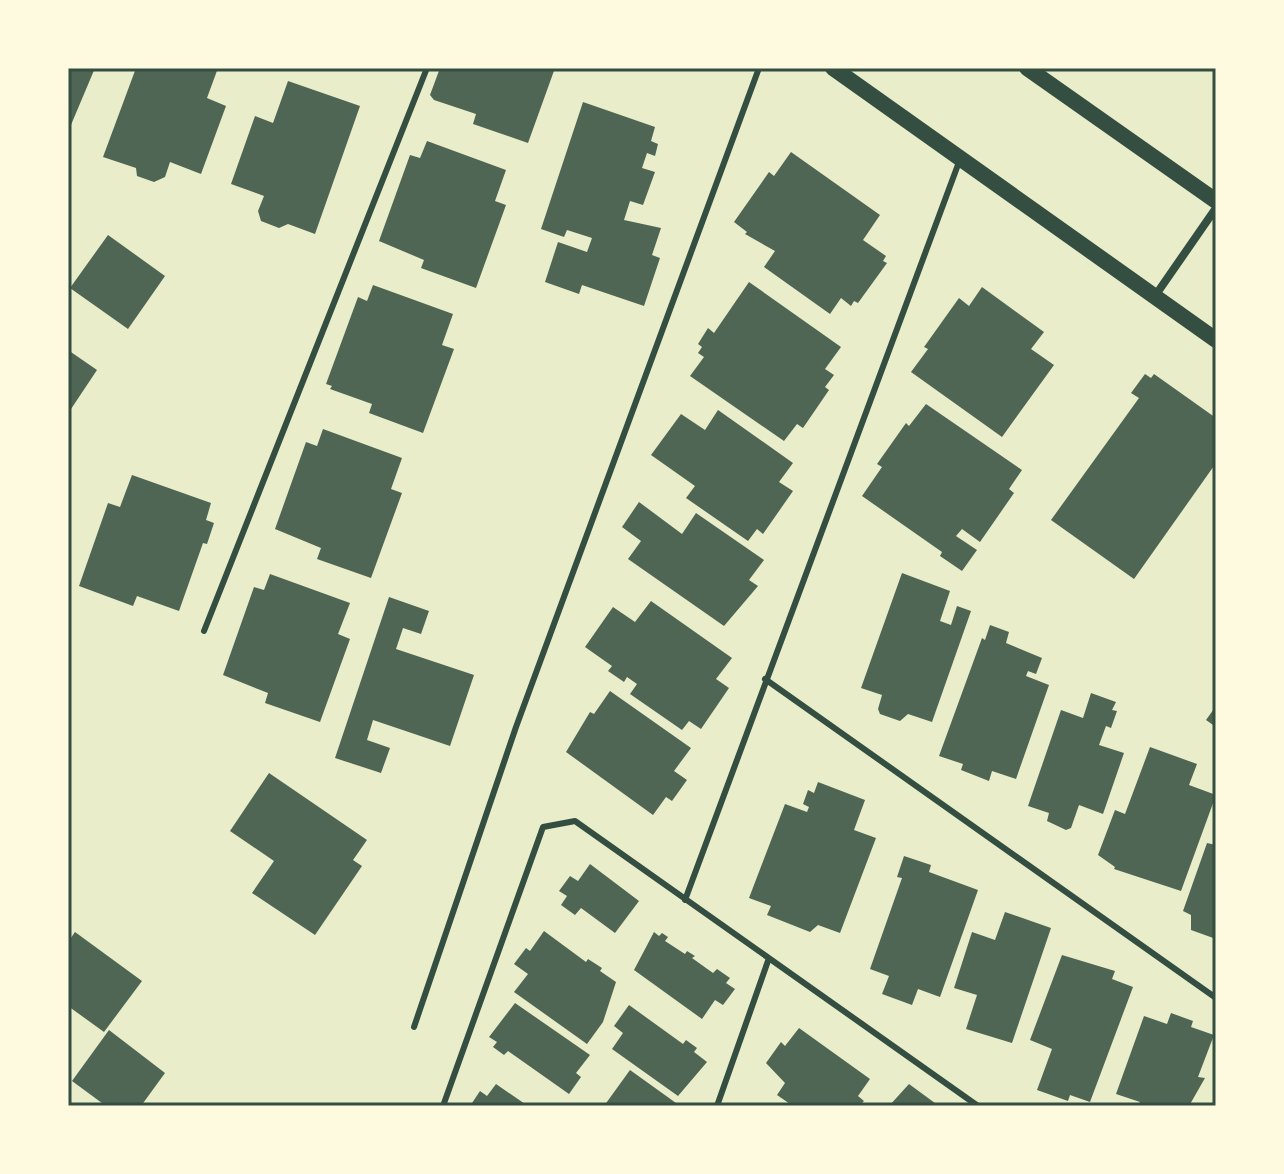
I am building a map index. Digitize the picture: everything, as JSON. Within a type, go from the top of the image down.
[{"type":"main road","points":[[833,68],[1216,340]]},
{"type":"main road","points":[[1027,68],[1216,201]]},
{"type":"street","points":[[1155,296],[1216,208]]},
{"type":"lane","points":[[204,631],[427,68]]},
{"type":"lane","points":[[414,1027],[516,727],[759,68]]},
{"type":"lane","points":[[685,900],[961,159]]},
{"type":"lane","points":[[765,679],[1216,998]]},
{"type":"lane","points":[[443,1106],[543,827],[575,821],[978,1106]]},
{"type":"lane","points":[[717,1106],[769,958]]},
{"type":"building","points":[[68,68],[95,68],[68,132]]},
{"type":"building","points":[[136,68],[218,68],[207,98],[226,106],[201,174],[170,162],[165,177],[154,182],[137,176],[136,168],[103,157]]},
{"type":"building","points":[[440,68],[555,68],[528,143],[473,124],[476,114],[434,100],[430,95]]},
{"type":"building","points":[[288,81],[360,106],[315,234],[288,224],[279,228],[261,221],[258,211],[264,196],[231,184],[255,116],[273,123]]},
{"type":"building","points":[[583,102],[655,127],[651,141],[658,144],[655,156],[647,153],[642,168],[655,172],[643,205],[630,201],[624,220],[661,228],[652,255],[660,258],[644,306],[582,285],[579,294],[545,282],[558,242],[587,252],[592,238],[567,230],[564,237],[541,229]]},
{"type":"building","points":[[427,141],[506,170],[495,201],[506,205],[476,288],[421,268],[424,260],[379,241],[410,155],[420,158]]},
{"type":"building","points":[[791,152],[880,215],[863,240],[886,256],[883,261],[887,263],[858,303],[854,301],[851,306],[841,298],[830,314],[764,267],[775,251],[745,234],[747,232],[734,222],[769,172],[774,176]]},
{"type":"building","points":[[108,235],[165,276],[128,329],[70,288]]},
{"type":"building","points":[[749,282],[841,347],[825,369],[834,375],[825,387],[829,390],[803,428],[797,424],[784,441],[690,376],[704,357],[698,353],[702,347],[698,344],[708,328],[714,333]]},
{"type":"building","points":[[373,285],[453,314],[442,345],[454,349],[423,433],[369,413],[372,404],[330,389],[332,386],[326,384],[358,297],[367,301]]},
{"type":"building","points":[[982,287],[1044,332],[1031,349],[1054,365],[1002,437],[911,372],[928,349],[924,347],[959,298],[969,306]]},
{"type":"building","points":[[68,350],[97,370],[71,409],[68,407]]},
{"type":"building","points":[[1145,374],[1151,378],[1154,374],[1216,418],[1216,463],[1134,579],[1051,520],[1139,398],[1131,393]]},
{"type":"building","points":[[926,404],[1022,470],[1009,489],[1014,493],[980,542],[962,529],[956,536],[977,550],[962,571],[940,556],[942,552],[862,496],[882,467],[877,464],[906,423],[909,426]]},
{"type":"building","points":[[718,410],[793,463],[779,482],[793,491],[763,534],[757,529],[748,541],[686,498],[695,486],[651,455],[681,414],[705,430]]},
{"type":"building","points":[[323,429],[402,458],[391,489],[402,493],[371,578],[317,559],[321,548],[275,529],[306,442],[317,446]]},
{"type":"building","points":[[132,475],[211,503],[206,520],[214,523],[207,544],[203,543],[179,611],[137,596],[133,606],[79,586],[108,503],[120,507]]},
{"type":"building","points":[[639,502],[682,534],[696,513],[764,560],[749,580],[758,586],[724,626],[628,559],[641,541],[622,527]]},
{"type":"building","points":[[902,573],[950,591],[940,621],[951,625],[957,606],[971,611],[932,722],[908,714],[900,721],[880,714],[878,709],[882,695],[861,688]]},
{"type":"building","points":[[270,574],[350,603],[338,634],[350,639],[320,722],[265,703],[268,693],[223,675],[254,587],[264,590]]},
{"type":"building","points":[[389,597],[429,611],[421,634],[403,628],[396,649],[474,675],[450,746],[373,720],[367,740],[390,748],[381,773],[335,758]]},
{"type":"building","points":[[651,601],[732,658],[716,679],[729,688],[701,729],[689,721],[682,730],[630,694],[637,684],[627,677],[624,682],[608,671],[612,666],[585,647],[613,607],[635,622]]},
{"type":"building","points":[[990,625],[1009,632],[1006,643],[1042,658],[1036,674],[1028,671],[1026,676],[1049,685],[1016,779],[992,771],[989,781],[961,770],[963,764],[939,756],[982,638],[985,640]]},
{"type":"building","points":[[610,691],[691,748],[674,771],[687,780],[672,801],[666,797],[653,815],[566,752],[590,712],[594,714]]},
{"type":"building","points":[[1091,693],[1116,702],[1112,710],[1117,711],[1111,728],[1106,726],[1099,745],[1124,753],[1103,814],[1079,805],[1071,828],[1066,830],[1047,821],[1049,813],[1028,806],[1061,710],[1083,718]]},
{"type":"building","points":[[1216,706],[1216,727],[1206,720]]},
{"type":"building","points":[[1150,747],[1197,764],[1189,785],[1216,795],[1181,891],[1114,869],[1098,855],[1115,810],[1125,814]]},
{"type":"building","points":[[269,773],[367,840],[353,860],[362,866],[315,935],[252,893],[274,861],[230,831]]},
{"type":"building","points":[[818,782],[865,800],[854,830],[876,838],[840,933],[818,925],[810,932],[767,915],[771,906],[749,898],[785,804],[807,812],[809,807],[803,804],[808,790],[814,793]]},
{"type":"building","points":[[1207,843],[1216,845],[1216,939],[1191,930],[1191,915],[1183,911]]},
{"type":"building","points":[[904,856],[931,865],[929,872],[978,890],[940,997],[918,989],[912,1005],[882,994],[889,976],[870,969],[902,878],[897,877]]},
{"type":"building","points":[[590,864],[639,901],[615,933],[581,908],[575,915],[561,905],[567,896],[559,891],[570,876],[578,881]]},
{"type":"building","points":[[1005,912],[1051,928],[1012,1043],[966,1029],[977,995],[954,988],[972,932],[995,940]]},
{"type":"building","points":[[544,931],[586,962],[588,959],[602,968],[600,971],[616,982],[603,1022],[587,1044],[514,992],[528,974],[514,964],[526,948],[530,951]]},
{"type":"building","points":[[75,932],[142,981],[104,1032],[68,1006],[68,942]]},
{"type":"building","points":[[654,932],[668,937],[665,941],[685,954],[687,951],[695,956],[692,958],[713,973],[717,969],[730,978],[726,983],[735,989],[723,1005],[715,1000],[702,1019],[634,970]]},
{"type":"building","points":[[1062,955],[1115,971],[1112,979],[1133,987],[1090,1102],[1070,1095],[1068,1101],[1037,1090],[1052,1049],[1030,1040]]},
{"type":"building","points":[[515,1003],[590,1055],[576,1073],[581,1077],[569,1094],[508,1051],[504,1055],[493,1047],[497,1042],[489,1037]]},
{"type":"building","points":[[629,1005],[683,1044],[686,1040],[697,1048],[694,1052],[707,1062],[678,1096],[612,1049],[623,1033],[614,1026]]},
{"type":"building","points":[[1171,1013],[1193,1021],[1191,1027],[1214,1035],[1198,1077],[1205,1078],[1189,1106],[1138,1106],[1140,1102],[1116,1094],[1144,1016],[1167,1024]]},
{"type":"building","points":[[799,1028],[870,1079],[858,1096],[864,1101],[859,1106],[793,1106],[777,1095],[785,1083],[766,1063],[781,1042],[785,1046]]},
{"type":"building","points":[[109,1030],[165,1073],[141,1106],[106,1106],[72,1081]]},
{"type":"building","points":[[630,1070],[676,1103],[673,1106],[604,1106]]},
{"type":"building","points":[[496,1084],[528,1106],[470,1106],[480,1091],[487,1096]]},
{"type":"building","points":[[909,1084],[939,1106],[889,1106]]}]
